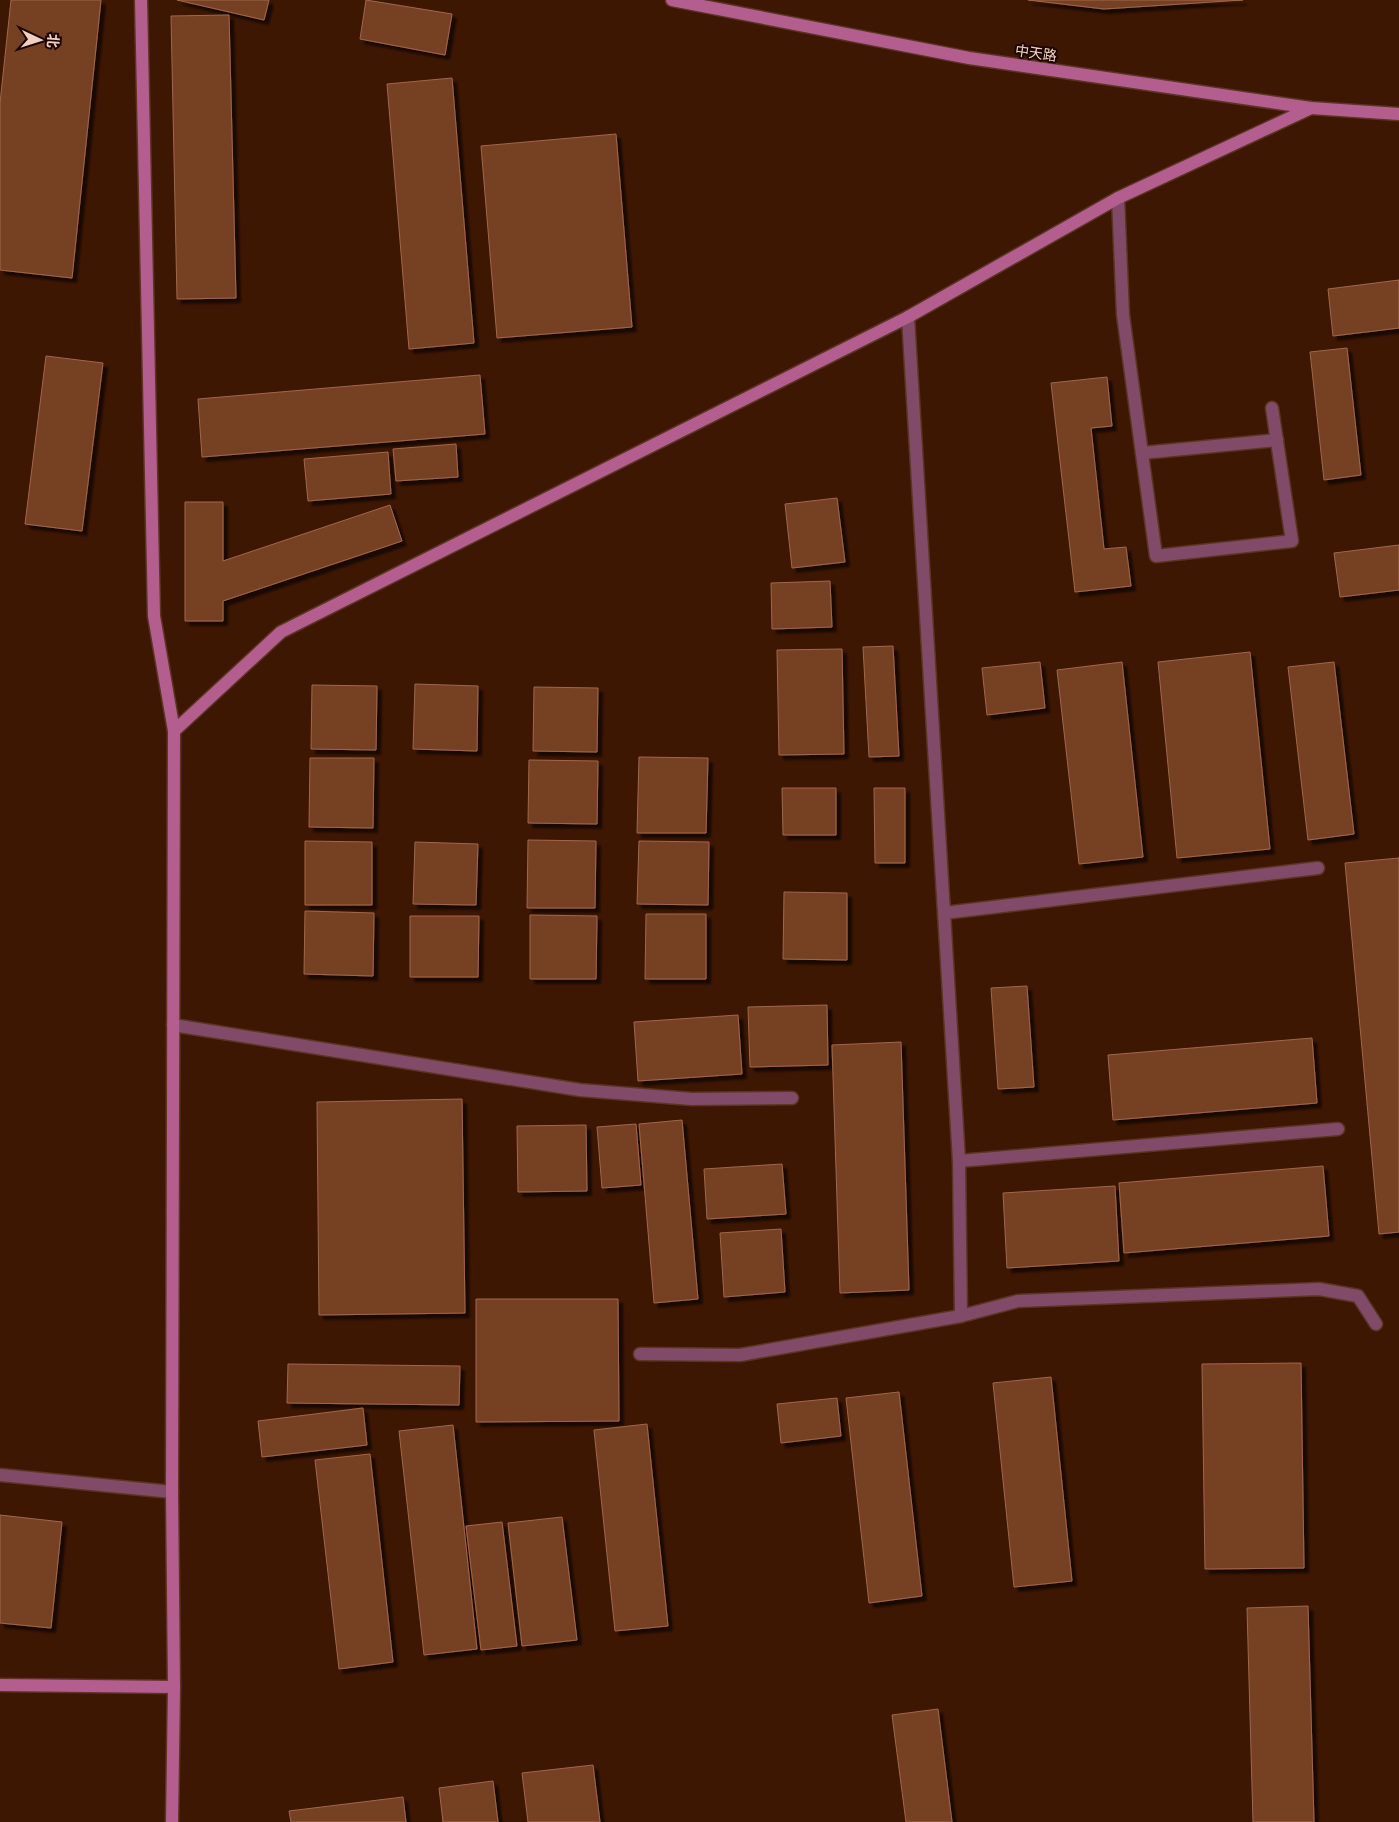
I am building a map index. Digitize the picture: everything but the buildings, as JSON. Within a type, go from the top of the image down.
[{"type":"street","points":[[140,0],[154,616],[174,730],[172,1492],[174,1687],[172,1822]]},
{"type":"street","name":"中天路","points":[[672,0],[969,58],[1311,108],[1399,114]]},
{"type":"street","points":[[174,730],[282,632],[908,317],[1118,198],[1311,108]]},
{"type":"street","points":[[1118,198],[1123,315],[1156,556],[1292,541],[1272,408]]},
{"type":"street","points":[[908,317],[959,1161],[961,1316]]},
{"type":"street","points":[[1142,453],[1276,440]]},
{"type":"street","points":[[944,913],[1318,868]]},
{"type":"street","points":[[173,1025],[580,1090],[692,1098],[792,1098]]},
{"type":"street","points":[[959,1161],[1338,1129]]},
{"type":"street","points":[[640,1354],[740,1355],[961,1316],[1018,1301],[1319,1289],[1358,1296],[1376,1324]]},
{"type":"street","points":[[0,1475],[172,1492]]},
{"type":"street","points":[[0,1685],[174,1687]]}]
